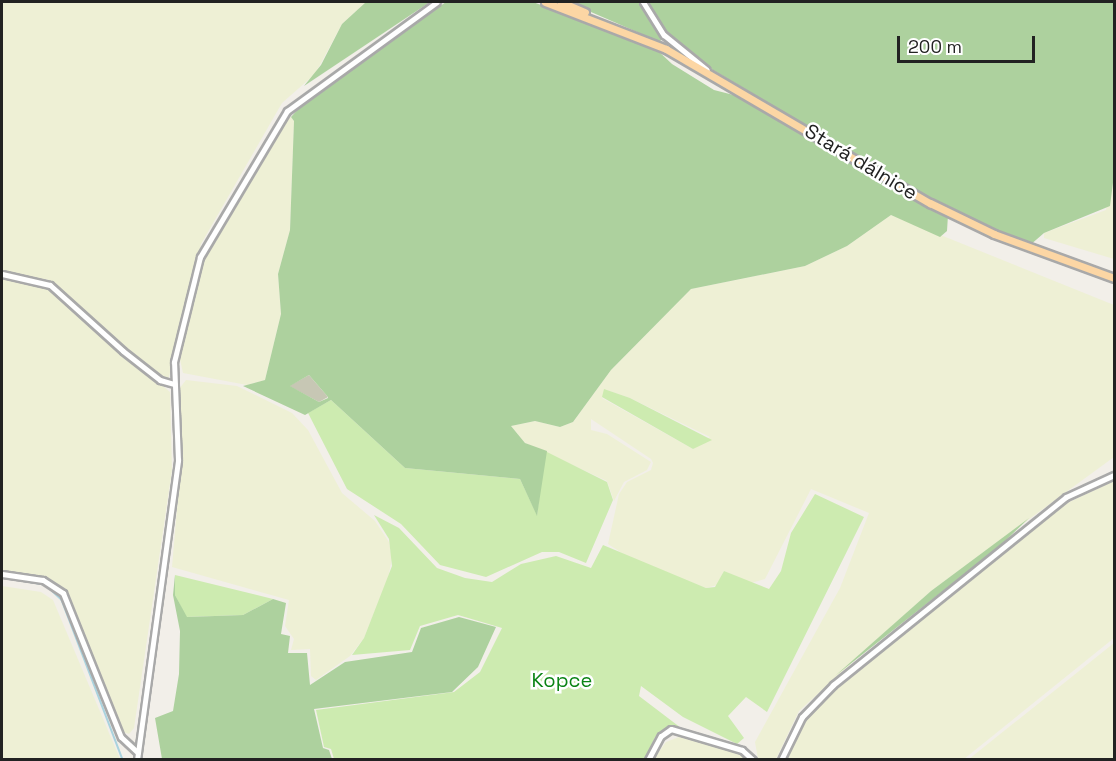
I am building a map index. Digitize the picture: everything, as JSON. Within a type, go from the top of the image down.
[{"type":"main road","name":"Stará dálnice","points":[[544,2],[617,28]]},
{"type":"main road","name":"Stará dálnice","points":[[561,2],[711,72],[930,203],[1028,249],[1114,278]]},
{"type":"street","points":[[138,756],[178,460],[174,384],[175,354],[200,257],[273,128],[322,82],[437,2]]},
{"type":"street","points":[[643,2],[664,34],[711,72]]},
{"type":"street","points":[[2,274],[50,285],[159,380],[174,384]]},
{"type":"street","points":[[782,759],[802,717],[833,685],[1058,503],[1114,475]]},
{"type":"street","points":[[2,574],[43,580],[63,593],[122,737],[138,756]]},
{"type":"street","points":[[648,759],[669,729],[742,750],[753,759]]},
{"type":"shaded area","points":[[2,2],[366,2],[342,24],[315,74],[282,103],[201,244],[168,381],[125,351],[49,280],[2,272]]},
{"type":"shaded area","points":[[291,117],[294,121],[290,230],[278,274],[281,314],[265,380],[247,385],[183,373],[179,355],[206,253],[283,120]]},
{"type":"shaded area","points":[[1114,175],[1114,259],[1044,238],[1044,233],[1106,210]]},
{"type":"shaded area","points":[[891,215],[1114,305],[1114,457],[931,591],[799,711],[776,759],[758,759],[755,742],[840,588],[869,513],[811,489],[765,579],[751,583],[724,571],[717,585],[706,588],[631,559],[608,544],[619,494],[627,482],[651,470],[653,463],[651,459],[591,419],[591,430],[607,434],[651,462],[647,470],[624,482],[614,501],[607,481],[525,443],[511,426],[535,421],[560,427],[573,422],[611,370],[691,289],[805,266],[847,246]],"holes":[[[606,390],[630,398],[710,437],[693,449],[602,398]]]},
{"type":"shaded area","points":[[2,275],[48,286],[170,392],[172,470],[134,728],[129,734],[123,732],[63,587],[37,575],[2,570]]},
{"type":"shaded area","points":[[309,375],[328,397],[319,402],[289,386]]},
{"type":"shaded area","points":[[186,380],[237,386],[292,413],[308,430],[342,493],[375,521],[389,542],[392,558],[388,578],[364,638],[350,656],[316,680],[311,676],[310,649],[291,650],[294,639],[285,626],[289,600],[172,567],[182,451],[179,389]]},
{"type":"shaded area","points":[[1114,481],[1114,638],[964,759],[786,760],[808,717],[842,682],[1061,506]]},
{"type":"shaded area","points":[[2,586],[41,592],[53,600],[120,759],[2,759]]},
{"type":"shaded area","points":[[1114,643],[1114,759],[969,759]]},
{"type":"shaded area","points":[[679,737],[743,754],[750,760],[653,760],[666,742]]},
{"type":"green space","points":[[366,2],[430,2],[304,86],[321,65],[342,24]]},
{"type":"green space","points":[[446,2],[533,2],[655,48],[672,64],[714,90],[749,99],[948,215],[947,231],[940,237],[891,215],[847,246],[805,266],[691,289],[611,370],[573,422],[560,427],[535,421],[511,426],[525,443],[547,451],[537,516],[520,479],[405,468],[331,400],[305,415],[243,386],[265,380],[281,314],[278,274],[290,230],[294,121],[291,117],[308,98]],"holes":[[[309,375],[328,397],[319,402],[290,386]]]},
{"type":"green space","points":[[568,2],[639,2],[662,37],[660,42]]},
{"type":"green space","points":[[647,2],[1114,2],[1114,175],[1110,206],[1044,233],[1029,246],[932,200],[713,70],[673,40]]},
{"type":"green space","points":[[604,389],[630,398],[712,440],[693,449],[602,397]]},
{"type":"green space","points":[[331,400],[405,468],[520,479],[537,515],[545,451],[607,482],[613,500],[586,563],[559,552],[542,552],[486,577],[440,565],[401,524],[347,489],[308,413]]},
{"type":"green space","name":"Kopce","points":[[815,494],[864,517],[767,712],[746,697],[728,716],[744,738],[737,744],[683,717],[641,686],[639,696],[685,731],[667,728],[655,737],[645,759],[334,759],[331,749],[324,747],[316,710],[454,692],[480,672],[502,628],[458,615],[420,626],[410,650],[352,655],[364,638],[392,566],[389,539],[374,515],[399,528],[437,568],[465,578],[492,582],[521,564],[556,556],[591,568],[603,545],[706,588],[715,587],[724,571],[769,589],[781,571],[791,533]]},
{"type":"green space","points":[[1029,518],[1000,546],[835,676],[931,591]]},
{"type":"green space","points":[[175,575],[273,599],[243,615],[186,617],[175,595]]},
{"type":"green space","points":[[175,575],[175,595],[187,617],[243,615],[273,599],[286,603],[281,634],[290,636],[288,653],[307,653],[310,685],[345,662],[412,652],[421,628],[459,617],[496,627],[478,667],[452,692],[314,709],[323,748],[329,750],[332,759],[162,759],[155,718],[173,711],[179,674],[180,631],[173,595]]},
{"type":"waterway","points":[[2,577],[46,585],[62,600],[123,760]]}]
